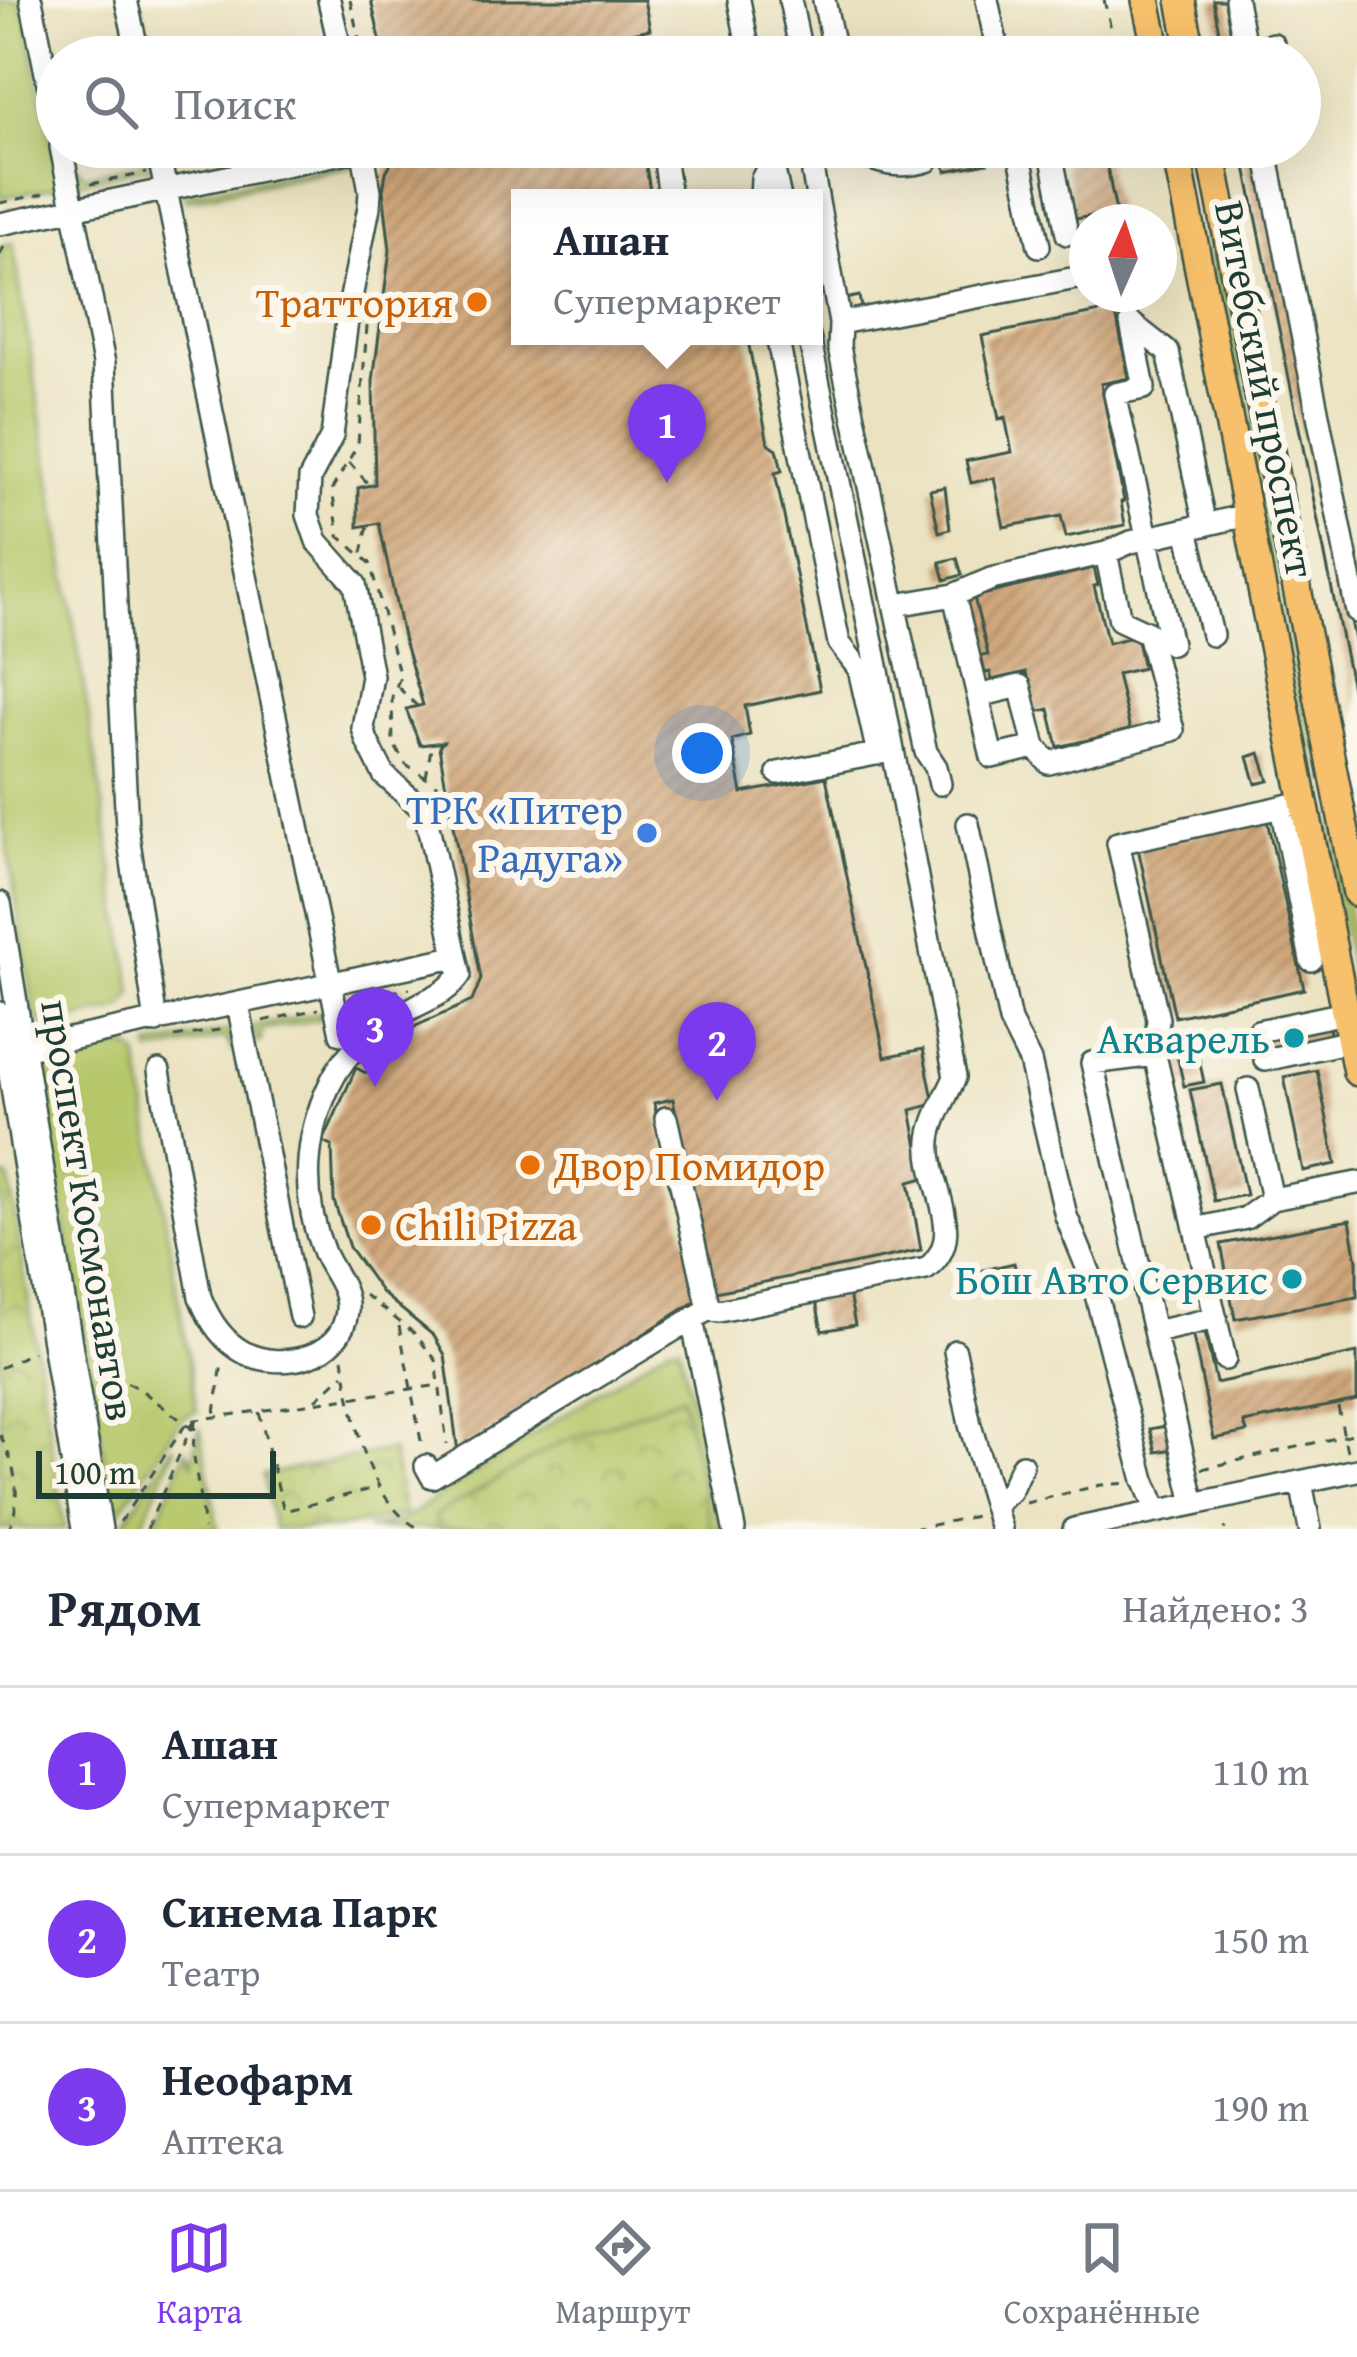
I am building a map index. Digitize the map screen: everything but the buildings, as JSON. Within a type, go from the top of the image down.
[{"type":"main road","points":[[1146,0],[1154,36]]},
{"type":"main road","points":[[1181,0],[1188,36]]},
{"type":"main road","name":"Витебский проспект","points":[[1179,168],[1247,515],[1293,804],[1357,1072]]},
{"type":"main road","name":"Витебский проспект","points":[[1214,168],[1357,893]]},
{"type":"street","points":[[31,0],[38,36]]},
{"type":"street","points":[[126,0],[134,36]]},
{"type":"street","points":[[329,0],[337,36]]},
{"type":"street","points":[[739,0],[746,36]]},
{"type":"street","points":[[790,0],[798,36]]},
{"type":"street","points":[[824,0],[832,36]]},
{"type":"street","points":[[987,0],[995,36]]},
{"type":"street","points":[[1244,4],[1246,36]]},
{"type":"street","points":[[64,168],[104,363],[128,828],[156,1022]]},
{"type":"street","points":[[162,168],[341,1034]]},
{"type":"street","points":[[4,232],[68,200],[166,190],[269,168]]},
{"type":"street","points":[[159,1071],[200,1298],[210,1321],[244,1352],[278,1359],[314,1356],[340,1335],[347,1308],[322,1249],[308,1180],[316,1119],[346,1057],[371,1033],[452,987],[460,975],[427,820],[419,806],[384,775],[363,728],[372,676],[355,584],[317,541],[308,515],[310,478],[332,436],[348,313],[369,207],[364,168]]},
{"type":"street","points":[[1022,168],[1039,246]]},
{"type":"street","points":[[1054,168],[1067,234]]},
{"type":"street","points":[[1276,168],[1348,521],[1356,608]]},
{"type":"street","points":[[823,229],[840,323],[839,347],[926,752],[940,784]]},
{"type":"street","points":[[840,323],[1069,280]]},
{"type":"street","points":[[1171,644],[1115,394],[1144,388],[1131,323],[1168,352],[1212,634]]},
{"type":"street","points":[[780,345],[839,644],[859,669],[885,753]]},
{"type":"street","points":[[426,1466],[432,1478],[700,1314],[926,1268],[944,1249],[947,1236],[930,1141],[955,1077],[885,753],[811,345]]},
{"type":"street","points":[[896,605],[954,595],[991,579],[1106,554],[1247,515]]},
{"type":"street","points":[[978,696],[1021,686],[1035,747],[1048,763],[1173,730],[1148,633],[1120,620],[1106,554]]},
{"type":"street","points":[[954,595],[992,757],[1035,747]]},
{"type":"street","points":[[778,773],[885,753]]},
{"type":"street","points":[[1225,1359],[1155,1055],[1158,1019],[1118,843],[1293,804],[1310,959]]},
{"type":"street","points":[[968,824],[1010,1021],[1030,1061],[1066,1216],[1092,1279],[1144,1480],[1157,1511]]},
{"type":"street","name":"проспект Космонавтов","points":[[0,903],[15,1051],[34,1169],[101,1529]]},
{"type":"street","points":[[15,1051],[156,1022],[244,1014],[333,998],[455,957]]},
{"type":"street","name":"проспект Космонавтов","points":[[0,1013],[15,1051]]},
{"type":"street","points":[[1258,1031],[1346,1013]]},
{"type":"street","points":[[244,1014],[300,1317]]},
{"type":"street","points":[[1265,1060],[1351,1041]]},
{"type":"street","points":[[1155,1055],[1092,1063],[1193,1504]]},
{"type":"street","points":[[1248,1089],[1272,1199]]},
{"type":"street","points":[[666,1118],[734,1529]]},
{"type":"street","points":[[0,1171],[34,1169]]},
{"type":"street","name":"проспект Космонавтов","points":[[34,1169],[83,1529]]},
{"type":"street","points":[[1195,1229],[1246,1218],[1272,1199],[1357,1183]]},
{"type":"street","points":[[1155,1332],[1216,1318]]},
{"type":"street","points":[[955,1351],[970,1425],[997,1515]]},
{"type":"street","points":[[997,1515],[1022,1465]]},
{"type":"street","points":[[1073,1529],[1354,1470]]},
{"type":"street","points":[[1301,1481],[1310,1529]]},
{"type":"path","points":[[350,0],[358,36]]},
{"type":"path","points":[[1104,0],[1111,36]]},
{"type":"path","points":[[0,203],[68,200]]},
{"type":"path","points":[[0,255],[4,232]]},
{"type":"path","points":[[368,310],[358,444],[332,489],[339,536],[370,563],[400,677],[392,697],[393,743],[406,765],[438,786],[442,807]]},
{"type":"path","points":[[348,461],[369,485]]},
{"type":"path","points":[[361,555],[368,525]]},
{"type":"path","points":[[396,686],[417,706]]},
{"type":"path","points":[[426,779],[432,743]]},
{"type":"path","points":[[244,1014],[424,984]]},
{"type":"path","points":[[364,1294],[430,1349],[440,1385],[450,1466]]},
{"type":"path","points":[[399,1324],[426,1466]]},
{"type":"path","points":[[215,1415],[226,1340]]},
{"type":"path","points":[[0,1369],[27,1353],[41,1351]]},
{"type":"path","points":[[94,1364],[141,1390],[190,1427],[204,1529]]},
{"type":"path","points":[[314,1402],[346,1372],[364,1460],[406,1523],[421,1529]]},
{"type":"path","points":[[116,1529],[195,1419],[440,1385]]},
{"type":"path","points":[[1338,1407],[1354,1470]]},
{"type":"path","points":[[259,1410],[284,1511],[380,1486]]},
{"type":"path","points":[[147,1529],[195,1419]]},
{"type":"path","points":[[1187,1472],[1357,1432]]},
{"type":"path","points":[[0,1435],[16,1487],[16,1511],[9,1529]]},
{"type":"path","points":[[913,1529],[997,1515],[1101,1485],[1144,1480]]},
{"type":"green space","points":[[0,0],[22,0],[36,69],[36,168],[56,168],[60,186],[0,198]]},
{"type":"green space","points":[[77,168],[85,175],[147,168],[77,183]]},
{"type":"green space","points":[[194,168],[228,168],[180,178],[179,171]]},
{"type":"green space","points":[[319,168],[341,168],[186,200],[184,194]]},
{"type":"green space","points":[[1192,168],[1201,168],[1357,960],[1357,1004]]},
{"type":"green space","points":[[13,243],[133,993],[122,1009],[45,1026],[35,1018],[0,803],[0,246]]},
{"type":"green space","points":[[326,1011],[329,1028],[325,1018],[261,1031],[258,1043],[251,1027]]},
{"type":"green space","points":[[232,1030],[232,1049],[225,1038],[151,1053],[150,1047]]},
{"type":"green space","points":[[126,1046],[138,1055],[197,1411],[182,1418],[114,1520],[38,1066]]},
{"type":"green space","points":[[0,1176],[9,1177],[65,1529],[0,1529]]},
{"type":"green space","points":[[679,1345],[721,1529],[366,1529],[401,1521],[669,1346]]},
{"type":"green space","points":[[682,1396],[711,1529],[438,1529],[435,1516],[558,1444]]},
{"type":"green space","points":[[200,1427],[218,1529],[153,1529],[187,1450],[192,1462]]},
{"type":"green space","points":[[173,1446],[140,1529],[120,1529]]},
{"type":"green space","points":[[392,1450],[404,1515],[332,1529],[274,1529],[263,1475]]},
{"type":"place","name":"Траттория","points":[[477,302]]},
{"type":"place","name":"Ашан","points":[[667,483]]},
{"type":"place","name":"ТРК «Питер Радуга»","points":[[647,833]]},
{"type":"place","name":"Акварель","points":[[1294,1038]]},
{"type":"place","name":"Неофарм","points":[[375,1087]]},
{"type":"place","name":"Синема Парк","points":[[717,1101]]},
{"type":"place","name":"Двор Помидор","points":[[530,1165]]},
{"type":"place","name":"Chili Pizza","points":[[371,1225]]},
{"type":"place","name":"Бош Авто Сервис","points":[[1292,1279]]}]
